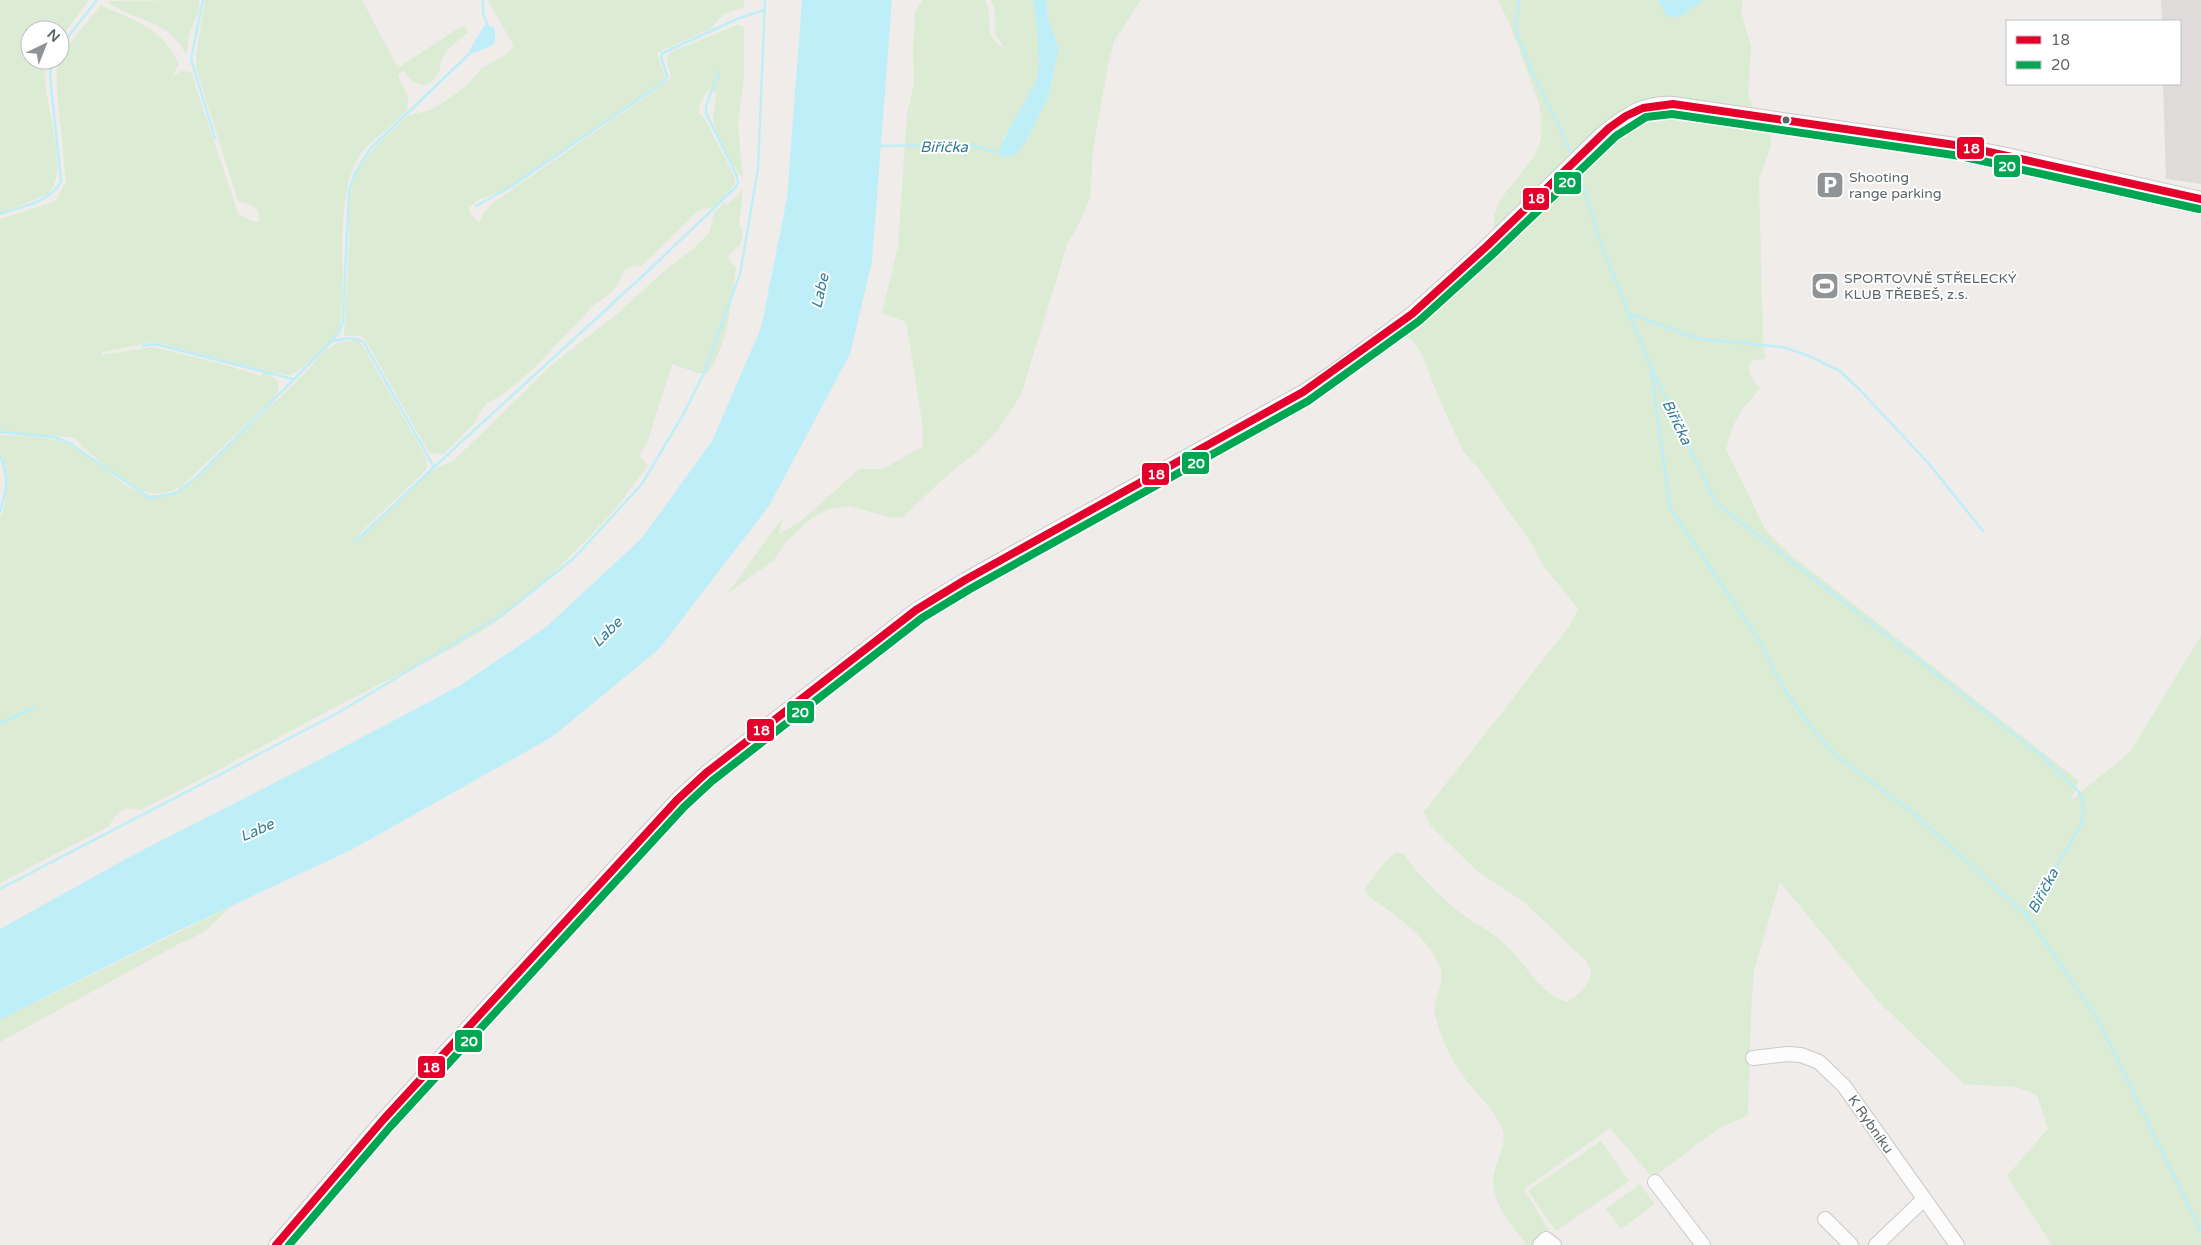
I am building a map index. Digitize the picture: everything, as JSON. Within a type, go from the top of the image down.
[{"type":"street","points":[[276,1245],[383,1120],[678,800],[706,773],[916,610],[974,575],[1303,392],[1362,352],[1412,314],[1480,252],[1601,135],[1617,122],[1636,111],[1656,103],[1673,104],[1962,146],[2201,200]]},
{"type":"street","name":"K Rybníku","points":[[1753,1058],[1788,1054],[1801,1055],[1819,1062],[1844,1086],[1957,1245]]},
{"type":"street","points":[[1655,1182],[1703,1245]]},
{"type":"street","points":[[1876,1245],[1924,1199]]},
{"type":"street","points":[[1825,1219],[1851,1245]]},
{"type":"street","points":[[1540,1245],[1546,1239],[1554,1245]]},
{"type":"shaded area","points":[[2161,0],[2201,0],[2201,184],[2166,179],[2163,85],[2181,85],[2181,20],[2162,20]]},
{"type":"green space","points":[[0,0],[89,0],[70,26],[70,20],[20,20],[20,70],[45,70],[46,91],[56,149],[57,167],[55,182],[48,194],[0,214]]},
{"type":"green space","points":[[198,0],[199,9],[189,35],[186,55],[170,33],[117,8],[107,1]]},
{"type":"green space","points":[[205,0],[362,0],[398,68],[460,27],[466,27],[468,32],[445,53],[441,60],[439,71],[430,83],[421,85],[412,80],[403,71],[400,73],[398,77],[408,97],[407,110],[366,147],[356,162],[346,195],[341,315],[339,328],[335,336],[322,351],[296,372],[290,375],[271,372],[270,376],[278,381],[279,388],[275,397],[182,486],[164,493],[153,493],[143,491],[123,480],[104,466],[78,441],[70,437],[0,433],[0,219],[56,201],[66,181],[57,90],[57,70],[70,70],[70,44],[101,5],[146,26],[163,40],[179,64],[172,77],[181,71],[191,72],[238,214],[249,220],[259,222],[258,210],[250,204],[238,201],[196,68],[196,55]],"holes":[[[154,342],[264,371],[261,376],[153,347],[102,355],[102,352]]]},
{"type":"green space","points":[[489,0],[744,0],[744,7],[724,14],[710,29],[657,53],[665,77],[662,82],[502,192],[479,199],[469,208],[470,214],[480,223],[484,213],[494,202],[666,83],[671,76],[667,60],[671,52],[737,25],[744,27],[744,76],[738,124],[743,178],[719,138],[713,115],[716,101],[715,92],[709,89],[700,102],[699,113],[703,116],[734,175],[735,184],[715,207],[699,210],[641,266],[626,269],[613,290],[592,306],[532,370],[499,397],[488,402],[481,410],[475,422],[444,454],[429,453],[366,341],[361,336],[344,336],[349,247],[349,199],[356,173],[374,148],[409,115],[431,110],[451,97],[465,87],[482,68],[507,54],[514,46]]},
{"type":"green space","points":[[923,0],[985,0],[992,37],[1005,49],[995,34],[995,11],[991,0],[1033,0],[1038,40],[1039,61],[1037,79],[1027,101],[1002,140],[1025,143],[1048,98],[1059,48],[1048,18],[1046,0],[1141,0],[1114,41],[1093,150],[1090,198],[1077,228],[1068,242],[1021,395],[997,431],[979,450],[943,479],[903,517],[893,518],[849,506],[828,509],[812,518],[786,542],[774,560],[728,593],[783,517],[779,534],[800,522],[859,469],[883,469],[923,446],[922,421],[906,322],[882,313],[898,247],[907,114],[914,84],[915,12]]},
{"type":"green space","points":[[1500,0],[1658,0],[1673,15],[1679,17],[1704,0],[1743,0],[1741,11],[1751,47],[1748,97],[1771,138],[1771,146],[1759,180],[1763,342],[1766,359],[1753,360],[1748,366],[1751,377],[1760,389],[1738,416],[1726,449],[1766,531],[1791,555],[2079,781],[2070,801],[2130,752],[2201,636],[2201,1245],[2052,1245],[2007,1176],[2048,1129],[2037,1095],[2017,1087],[1964,1084],[1877,1000],[1780,882],[1754,970],[1748,1115],[1718,1129],[1653,1178],[1610,1128],[1524,1189],[1549,1230],[1537,1245],[1527,1245],[1504,1215],[1496,1198],[1493,1179],[1504,1134],[1493,1112],[1455,1064],[1442,1037],[1434,1010],[1442,980],[1440,967],[1425,942],[1395,915],[1372,899],[1364,890],[1385,862],[1396,852],[1404,854],[1423,878],[1447,901],[1462,914],[1501,940],[1548,992],[1566,1002],[1586,986],[1590,977],[1591,972],[1586,961],[1524,902],[1477,871],[1430,825],[1424,812],[1570,625],[1578,609],[1542,564],[1534,547],[1479,469],[1463,451],[1438,396],[1421,352],[1412,340],[1404,336],[1494,251],[1494,215],[1500,200],[1534,157],[1541,140],[1539,104],[1511,27],[1499,2]]},
{"type":"green space","points":[[743,187],[739,225],[743,232],[740,245],[730,253],[728,259],[736,268],[728,323],[720,350],[707,373],[698,373],[672,364],[647,443],[639,455],[648,466],[616,508],[551,574],[510,611],[464,642],[141,810],[130,808],[121,811],[109,826],[0,883],[0,518],[6,494],[0,455],[0,435],[61,441],[84,452],[122,483],[135,490],[149,495],[165,494],[184,488],[299,379],[326,350],[337,343],[359,339],[427,459],[426,470],[356,539],[430,471],[453,461],[554,363],[616,315],[664,271],[693,249],[709,233],[714,213],[725,202],[727,205],[738,195]]},
{"type":"green space","points":[[232,906],[204,932],[0,1042],[0,1020]]},
{"type":"green space","points":[[1601,1141],[1629,1181],[1556,1231],[1528,1191]]},
{"type":"green space","points":[[1640,1184],[1655,1204],[1621,1229],[1606,1209]]},
{"type":"water","name":"Labe","points":[[802,0],[892,0],[872,262],[850,354],[769,506],[659,649],[552,737],[351,850],[165,937],[0,1020],[0,929],[135,854],[461,685],[546,627],[642,538],[712,441],[761,328],[787,198]]},
{"type":"water","points":[[1033,0],[1046,0],[1048,18],[1059,48],[1048,98],[1025,143],[1017,153],[1010,157],[1003,157],[1000,151],[1001,146],[1038,74],[1038,41]]},
{"type":"water","points":[[1658,0],[1704,0],[1679,17],[1667,16]]},
{"type":"water","points":[[485,25],[493,27],[495,42],[491,46],[468,55],[473,45]]},
{"type":"waterway","points":[[70,34],[97,0]]},
{"type":"waterway","points":[[203,0],[191,59],[215,138]]},
{"type":"waterway","points":[[483,0],[483,13],[488,27]]},
{"type":"waterway","points":[[0,889],[336,714],[505,613],[574,558],[642,484],[684,413],[704,373],[740,274],[758,169],[765,0]]},
{"type":"waterway","name":"Biřička","points":[[1519,0],[1516,24],[1518,37],[1531,69],[1571,152]]},
{"type":"waterway","points":[[476,206],[512,186],[664,82],[667,76],[661,57],[663,53],[737,19],[764,10]]},
{"type":"waterway","points":[[0,432],[54,437],[69,443],[150,498],[176,493],[198,476],[339,332],[343,321],[349,191],[355,173],[371,148],[469,54]]},
{"type":"waterway","points":[[0,214],[43,199],[61,181],[50,70]]},
{"type":"waterway","points":[[332,341],[351,338],[363,341],[434,467],[647,272],[736,187],[738,183],[737,176],[706,113],[706,106],[719,72]]},
{"type":"waterway","name":"Biřička","points":[[879,146],[972,145],[1004,154]]},
{"type":"waterway","name":"Biřička","points":[[1578,170],[1604,253],[1651,367],[1716,503],[1859,614]]},
{"type":"waterway","points":[[1629,314],[1700,339],[1783,347],[1809,356],[1840,371],[1930,465],[1983,531]]},
{"type":"waterway","points":[[143,346],[155,344],[293,379]]},
{"type":"waterway","points":[[1651,367],[1670,508],[1759,640],[1782,686],[1808,723],[1834,754],[1913,813],[2027,916]]},
{"type":"waterway","points":[[0,457],[6,478],[0,512]]},
{"type":"waterway","points":[[355,542],[434,467]]},
{"type":"waterway","name":"Biřička","points":[[1863,617],[2043,757],[2079,792],[2084,807],[2081,825],[2027,916],[2097,1018],[2201,1231]]},
{"type":"waterway","points":[[0,723],[34,708]]},
{"type":"transit line","name":"18","points":[[276,1245],[383,1120],[677,800],[706,773],[916,610],[965,580],[1303,392],[1412,314],[1487,246],[1609,128],[1626,116],[1643,108],[1673,104],[1962,146],[2201,199]]},
{"type":"transit line","name":"20","points":[[289,1245],[390,1127],[684,807],[712,781],[922,618],[970,589],[1308,401],[1419,321],[1494,253],[1616,136],[1646,117],[1672,114],[1960,156],[2199,209]]},
{"type":"place","name":"Shooting range parking","points":[[1830,185]]},
{"type":"place","name":"SPORTOVNĚ STŘELECKÝ KLUB TŘEBEŠ, z.s.","points":[[1825,286]]}]
